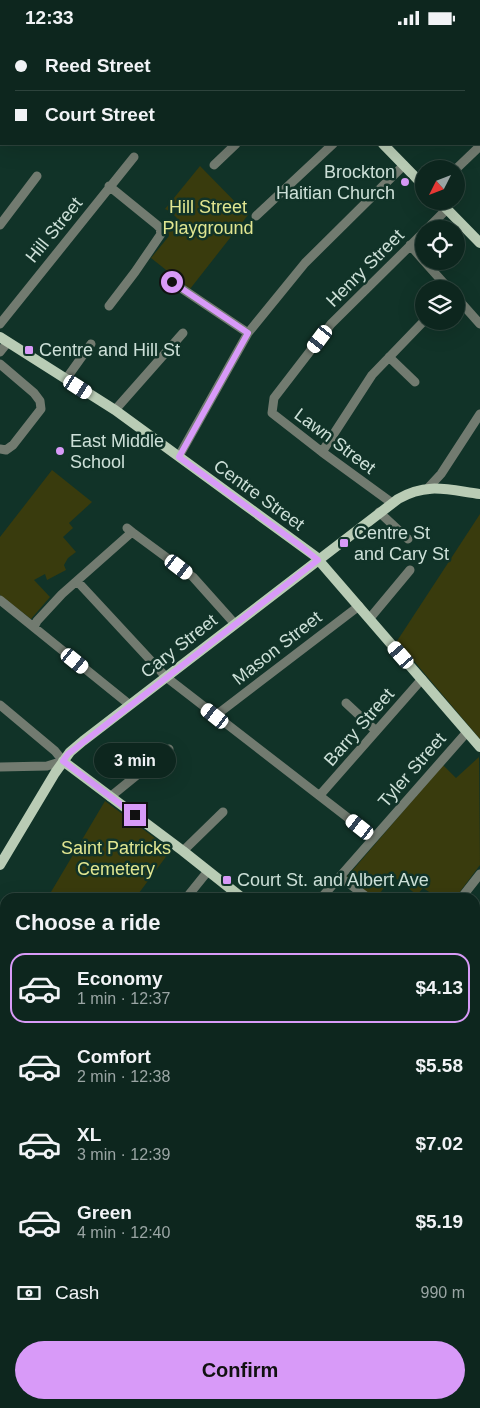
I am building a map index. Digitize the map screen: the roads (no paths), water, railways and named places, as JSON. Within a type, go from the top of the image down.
[{"type":"main road","points":[[384,145],[415,177]]},
{"type":"main road","points":[[447,210],[480,243]]},
{"type":"main road","name":"Centre Street","points":[[4,339],[116,410],[318,560],[359,605],[480,747]]},
{"type":"main road","points":[[428,489],[480,494]]},
{"type":"main road","name":"Cary Street","points":[[0,865],[63,761],[74,749],[379,512],[410,492],[428,489]]},
{"type":"main road","points":[[63,761],[236,893]]},
{"type":"street","points":[[214,165],[235,145]]},
{"type":"street","points":[[256,216],[332,145]]},
{"type":"street","points":[[465,160],[480,146]]},
{"type":"street","name":"Hill Street","points":[[0,324],[134,157]]},
{"type":"street","points":[[179,457],[248,333],[305,263],[404,165]]},
{"type":"street","points":[[0,225],[37,176]]},
{"type":"street","points":[[108,306],[135,272],[161,234],[160,228],[109,186]]},
{"type":"street","name":"Henry Street","points":[[436,220],[445,210]]},
{"type":"street","name":"Henry Street","points":[[274,398],[331,324],[415,240]]},
{"type":"street","points":[[410,245],[415,251]]},
{"type":"street","points":[[432,270],[441,280]]},
{"type":"street","points":[[172,282],[248,333]]},
{"type":"street","points":[[465,307],[480,324]]},
{"type":"street","points":[[322,452],[372,375],[415,330]]},
{"type":"street","points":[[116,410],[183,333]]},
{"type":"street","points":[[0,352],[4,339]]},
{"type":"street","points":[[66,379],[92,344]]},
{"type":"street","points":[[389,357],[415,382]]},
{"type":"street","points":[[0,364],[34,393],[40,401],[41,409],[13,445],[6,450],[0,449]]},
{"type":"street","name":"Lawn Street","points":[[274,398],[272,413],[392,503]]},
{"type":"street","points":[[428,489],[441,474],[480,414]]},
{"type":"street","points":[[379,512],[408,539]]},
{"type":"street","points":[[34,627],[37,621],[62,594],[129,530],[192,577],[235,624]]},
{"type":"street","points":[[370,618],[410,570]]},
{"type":"street","points":[[77,581],[166,677],[374,838]]},
{"type":"street","points":[[0,600],[130,705]]},
{"type":"street","name":"Mason Street","points":[[215,716],[359,605]]},
{"type":"street","name":"Barry Street","points":[[320,795],[422,679]]},
{"type":"street","points":[[346,703],[376,731]]},
{"type":"street","points":[[0,705],[55,751],[63,761],[47,766],[0,767]]},
{"type":"street","name":"Tyler Street","points":[[326,893],[467,732]]},
{"type":"street","points":[[110,797],[169,749]]},
{"type":"street","points":[[37,766],[47,775],[49,783]]},
{"type":"street","points":[[182,851],[224,812]]},
{"type":"street","points":[[190,893],[208,871]]},
{"type":"street","points":[[465,893],[480,874]]},
{"type":"street","points":[[340,877],[362,893]]},
{"type":"place","name":"Brockton Haitian Church","points":[[405,182]]},
{"type":"place","name":"Centre and Hill St","points":[[29,350]]},
{"type":"place","name":"East Middle School","points":[[60,451]]},
{"type":"place","name":"Centre St and Cary St","points":[[344,543]]},
{"type":"place","name":"Court St. and Albert Ave","points":[[227,880]]},
{"type":"park label","name":"Hill Street Playground","points":[[208,217]]},
{"type":"park label","name":"Saint Patricks Cemetery","points":[[116,858]]}]
